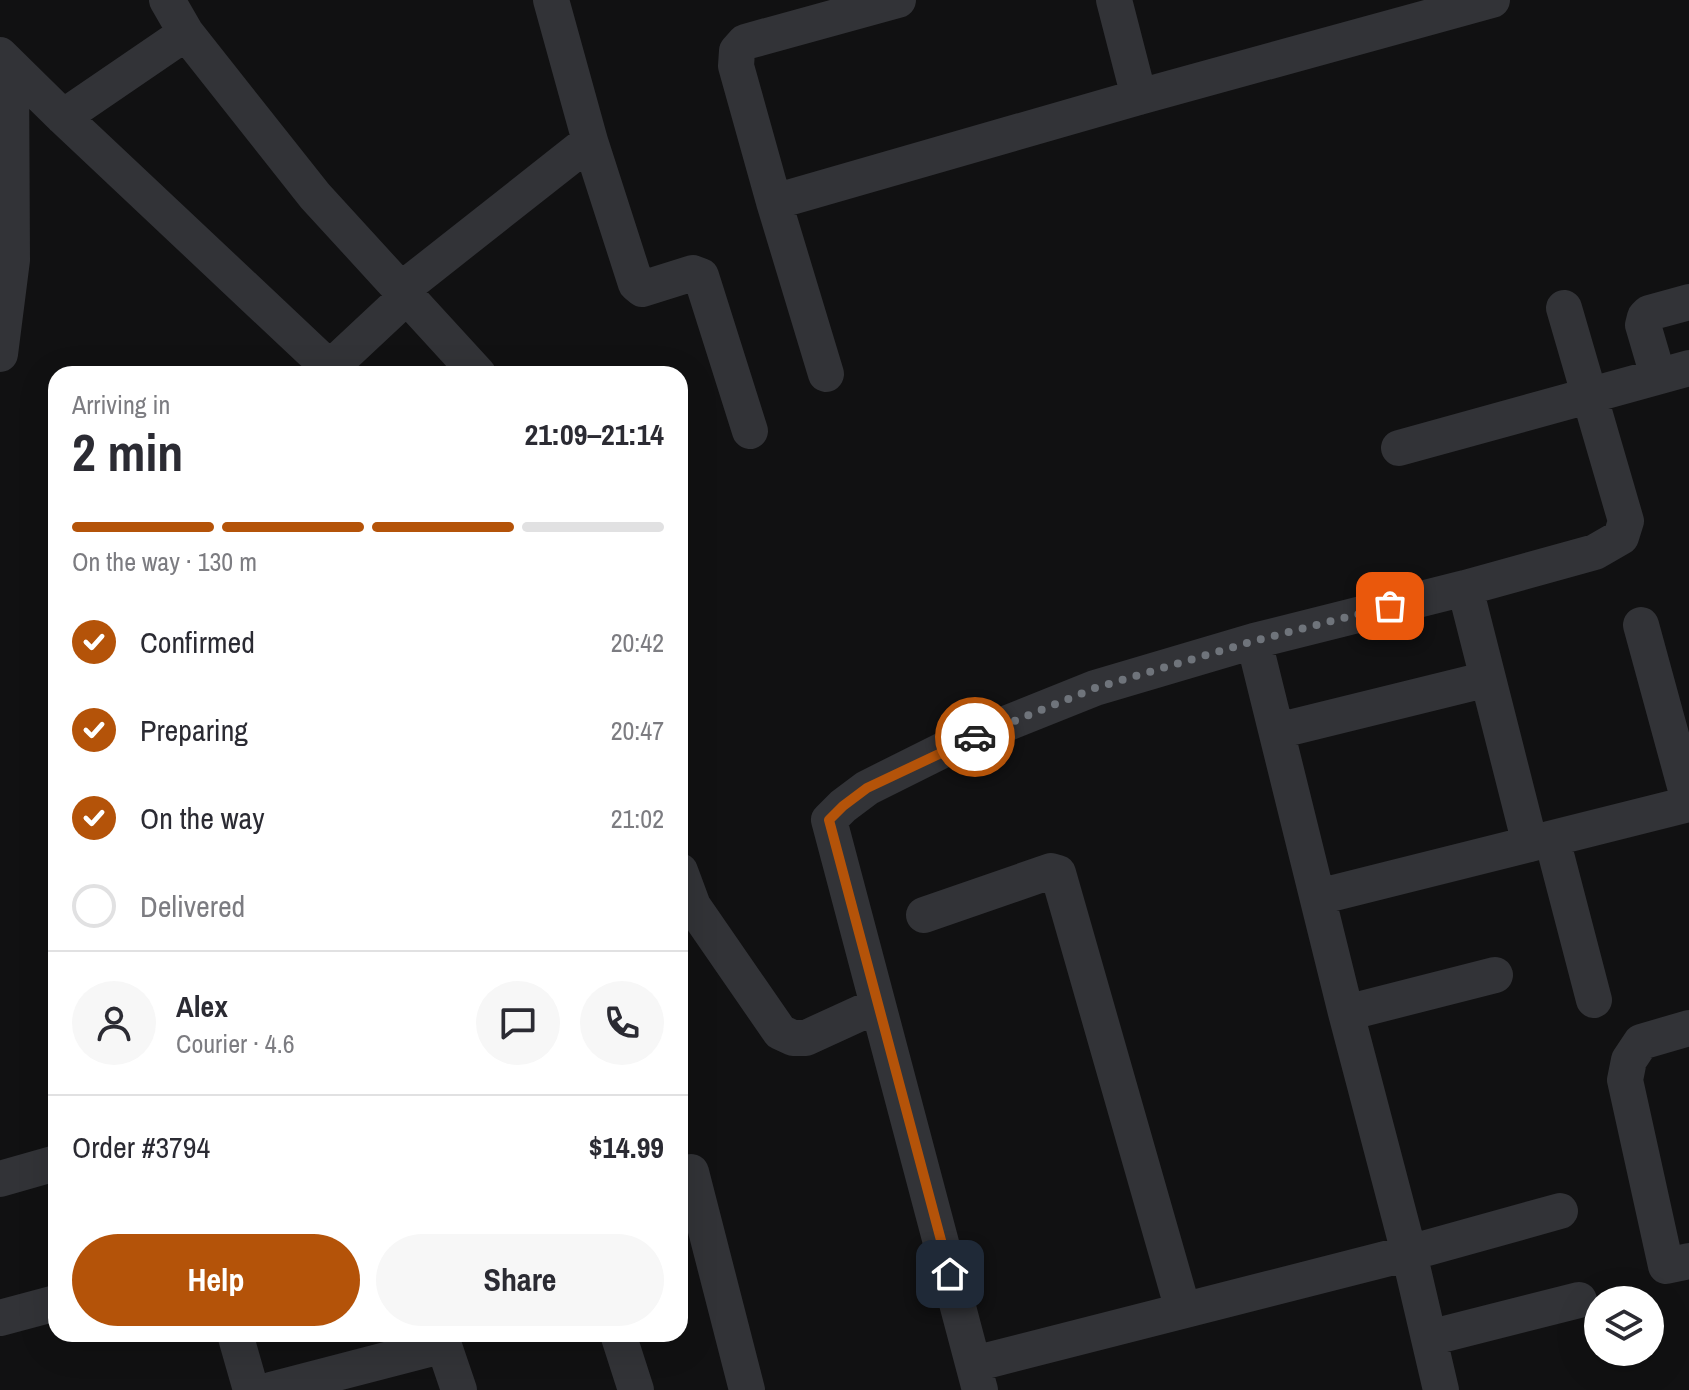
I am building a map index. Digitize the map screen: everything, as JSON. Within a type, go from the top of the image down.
[{"type":"street","points":[[167,0],[186,33],[315,196],[471,366]]},
{"type":"street","points":[[551,0],[590,141],[638,287],[642,289],[693,273],[701,276],[750,431]]},
{"type":"street","points":[[826,374],[736,66],[737,51],[745,42],[898,0]]},
{"type":"street","points":[[1114,0],[1139,97]]},
{"type":"street","points":[[774,202],[1492,0]]},
{"type":"street","points":[[63,117],[186,33]]},
{"type":"street","points":[[6,61],[328,366]]},
{"type":"street","points":[[0,354],[12,260],[6,61]]},
{"type":"street","points":[[338,366],[404,293],[590,141]]},
{"type":"street","points":[[1399,448],[1674,372],[1643,325],[1649,313],[1689,302]]},
{"type":"street","points":[[1560,1211],[1183,1310],[977,1377],[829,820],[867,788],[955,744],[1095,688],[1254,641],[1595,552],[1621,537],[1626,521],[1564,308]]},
{"type":"street","points":[[1465,588],[1488,679],[1594,1000]]},
{"type":"street","points":[[1318,897],[1689,803],[1641,625]]},
{"type":"street","points":[[1254,641],[1441,1390]]},
{"type":"street","points":[[1277,731],[1488,679]]},
{"type":"street","points":[[924,915],[1051,871],[1058,873],[1183,1310]]},
{"type":"street","points":[[688,910],[780,1032],[793,1038],[806,1038],[878,1005]]},
{"type":"street","points":[[1346,1013],[1495,975]]},
{"type":"street","points":[[1689,1028],[1641,1042],[1629,1060],[1625,1080],[1666,1266],[1689,1261]]},
{"type":"street","points":[[0,1179],[48,1165]]},
{"type":"street","points":[[691,1172],[747,1390]]},
{"type":"street","points":[[1429,1338],[1579,1300]]},
{"type":"street","points":[[0,1318],[48,1305]]},
{"type":"street","points":[[237,1342],[251,1390]]},
{"type":"street","points":[[271,1390],[432,1342]]},
{"type":"street","points":[[443,1342],[459,1390]]},
{"type":"street","points":[[621,1342],[636,1390]]},
{"type":"way so far","points":[[975,737],[1095,688],[1254,641],[1390,606]]},
{"type":"route","points":[[950,1274],[829,820],[867,788],[975,737]]}]
